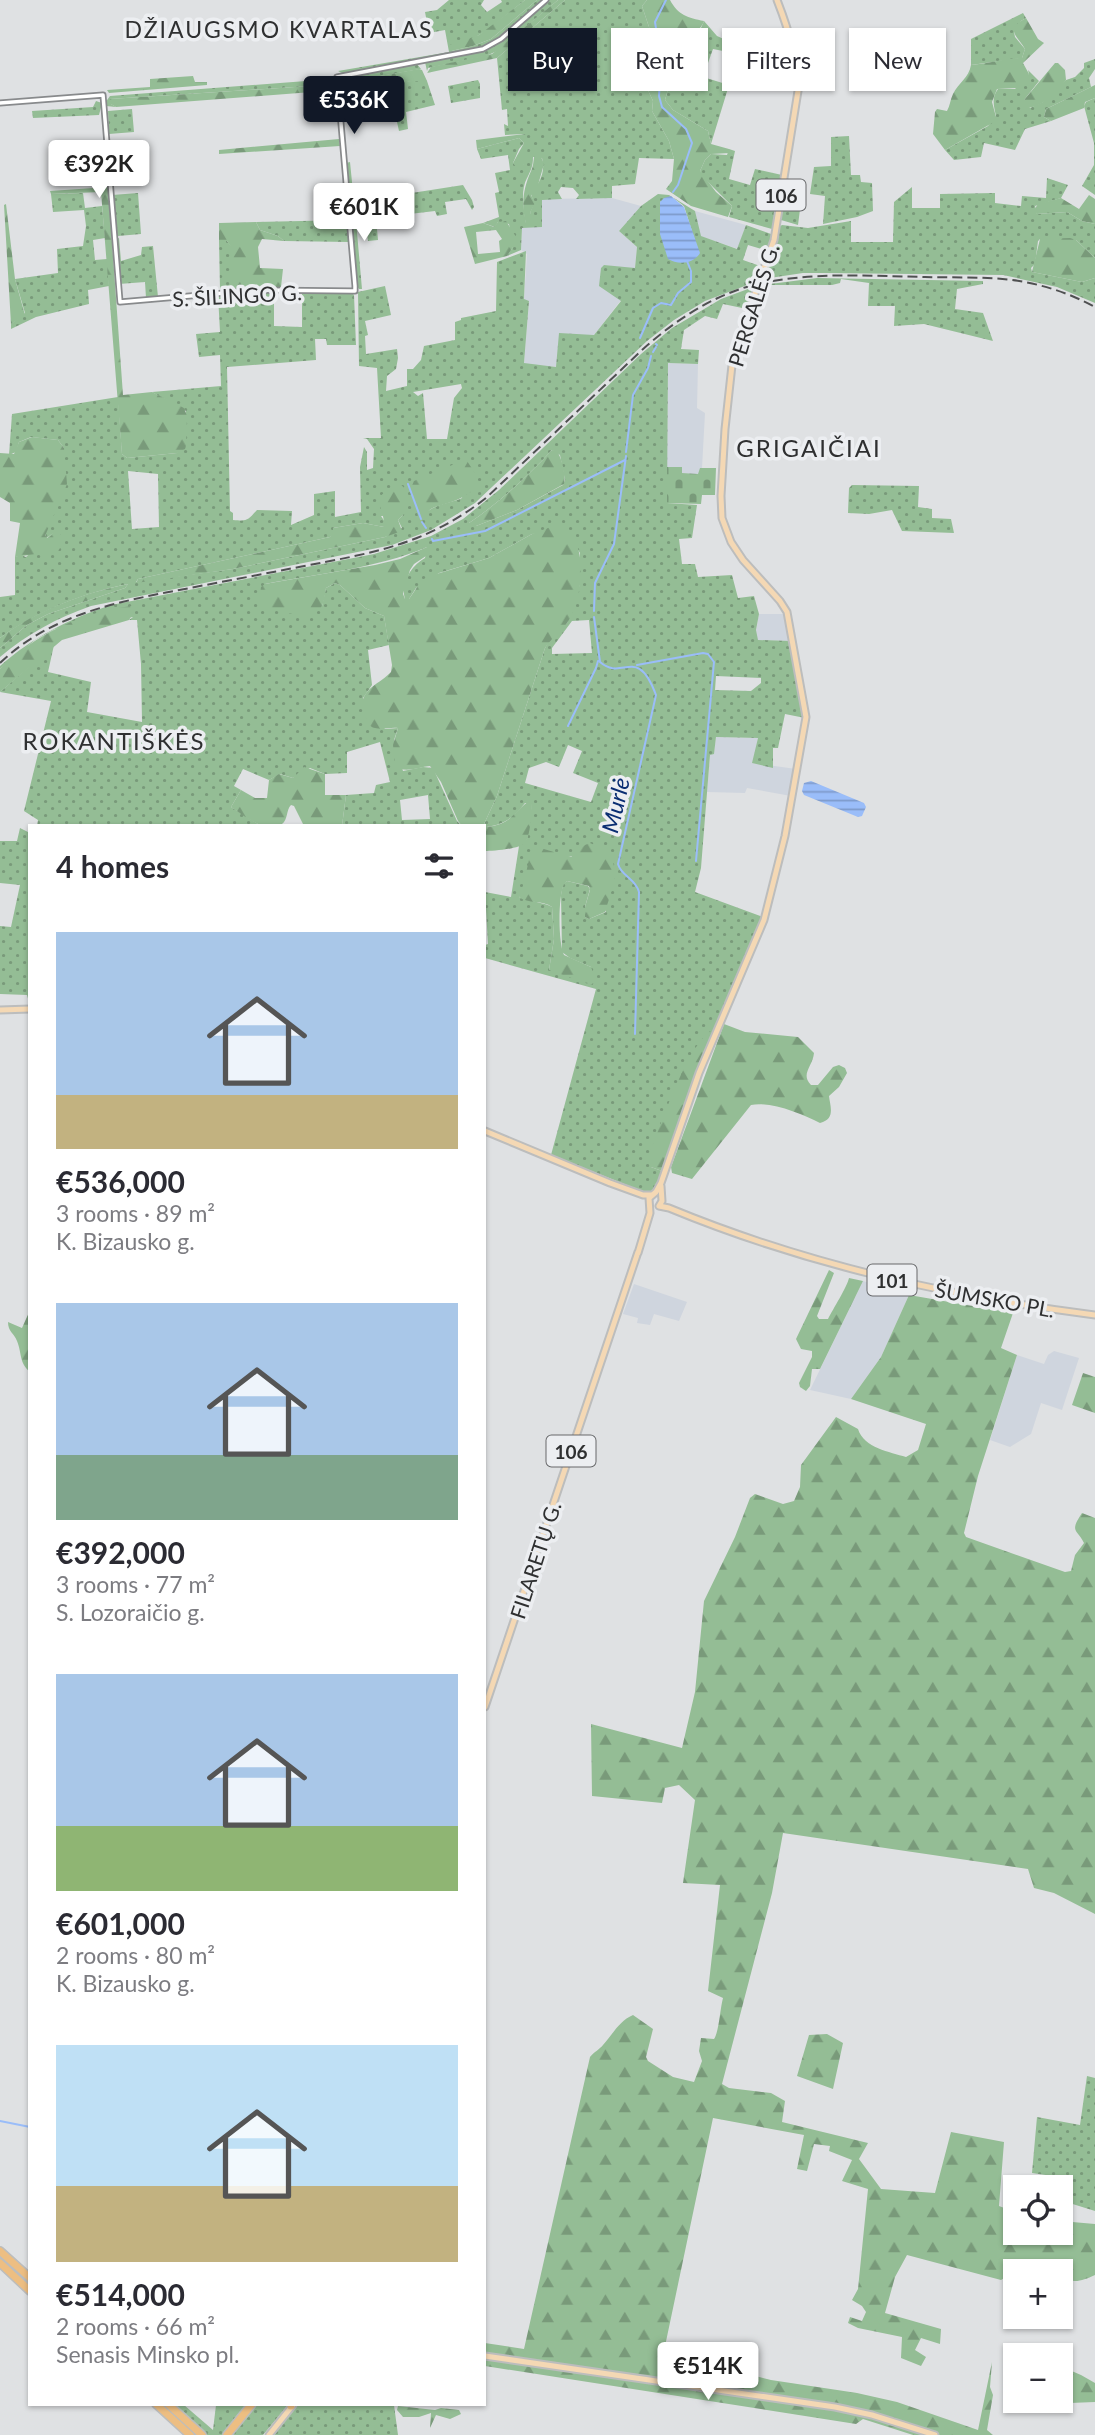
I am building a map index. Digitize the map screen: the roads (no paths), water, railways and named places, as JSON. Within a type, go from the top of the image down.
[{"type":"highway","points":[[0,2251],[28,2276]]},
{"type":"highway","points":[[0,2263],[28,2289]]},
{"type":"highway","points":[[158,2406],[190,2435]]},
{"type":"highway","points":[[170,2406],[202,2435]]},
{"type":"highway","points":[[227,2435],[250,2406]]},
{"type":"main road","name":"PERGALĖS G.","points":[[661,1183],[699,1073],[764,920],[792,800],[806,717],[789,619],[780,601],[730,542],[721,506],[725,429],[733,356],[774,240],[798,91],[791,44],[777,0]]},
{"type":"main road","points":[[0,1010],[28,1009]]},
{"type":"main road","points":[[486,1131],[651,1199]]},
{"type":"main road","name":"106","points":[[658,1207],[661,1183]]},
{"type":"main road","name":"106","points":[[651,1199],[661,1183]]},
{"type":"main road","name":"ŠUMSKO PL.","points":[[651,1199],[661,1198],[695,1217]]},
{"type":"main road","name":"ŠUMSKO PL.","points":[[651,1199],[658,1207],[695,1217],[779,1248],[900,1282],[994,1301],[1095,1315]]},
{"type":"main road","name":"FILARETŲ G.","points":[[486,1704],[638,1253],[651,1199]]},
{"type":"main road","name":"FILARETŲ G.","points":[[638,1253],[658,1207]]},
{"type":"main road","points":[[486,2356],[835,2407],[888,2419],[935,2435]]},
{"type":"main road","points":[[269,2435],[291,2406]]},
{"type":"street","name":"S. ŠILINGO G.","points":[[0,103],[103,95],[120,302],[260,290],[355,291],[337,77],[483,49],[501,38],[546,0]]},
{"type":"water","points":[[671,196],[684,207],[700,253],[690,261],[681,263],[668,259],[660,234],[660,202]]},
{"type":"water","points":[[811,781],[864,803],[866,807],[862,816],[858,817],[804,795],[804,783]]},
{"type":"waterway","name":"Murlė","points":[[666,0],[655,22],[657,52],[661,64],[659,96],[662,107],[686,129],[692,143],[678,185],[673,192]]},
{"type":"waterway","name":"Murlė","points":[[640,338],[653,308],[661,303],[671,305],[678,293],[691,282],[687,261]]},
{"type":"waterway","name":"Murlė","points":[[653,352],[656,347]]},
{"type":"waterway","name":"Murlė","points":[[626,452],[633,395],[648,368],[651,356]]},
{"type":"waterway","name":"Murlė","points":[[594,611],[595,583],[614,544],[626,456]]},
{"type":"waterway","points":[[432,539],[433,541],[485,531],[625,460]]},
{"type":"waterway","points":[[408,484],[421,519]]},
{"type":"waterway","points":[[422,522],[426,528]]},
{"type":"waterway","name":"Murlė","points":[[594,617],[600,662],[608,667],[636,667],[649,680],[656,695],[618,864],[639,892],[635,1034]]},
{"type":"waterway","points":[[637,665],[703,653],[708,654],[714,662],[696,861]]},
{"type":"waterway","points":[[568,726],[598,661]]},
{"type":"waterway","points":[[0,2121],[28,2127]]},
{"type":"railway","points":[[0,663],[39,634],[81,614],[150,596],[374,551],[420,537],[442,527],[486,498],[642,350],[679,320],[721,297],[750,286],[815,276],[988,278],[1043,286],[1095,307]]},
{"type":"district","name":"DŽIAUGSMO KVARTALAS","points":[[279,29]]},
{"type":"district","name":"GRIGAIČIAI","points":[[809,447]]},
{"type":"district","name":"ROKANTIŠKĖS","points":[[114,740]]}]
